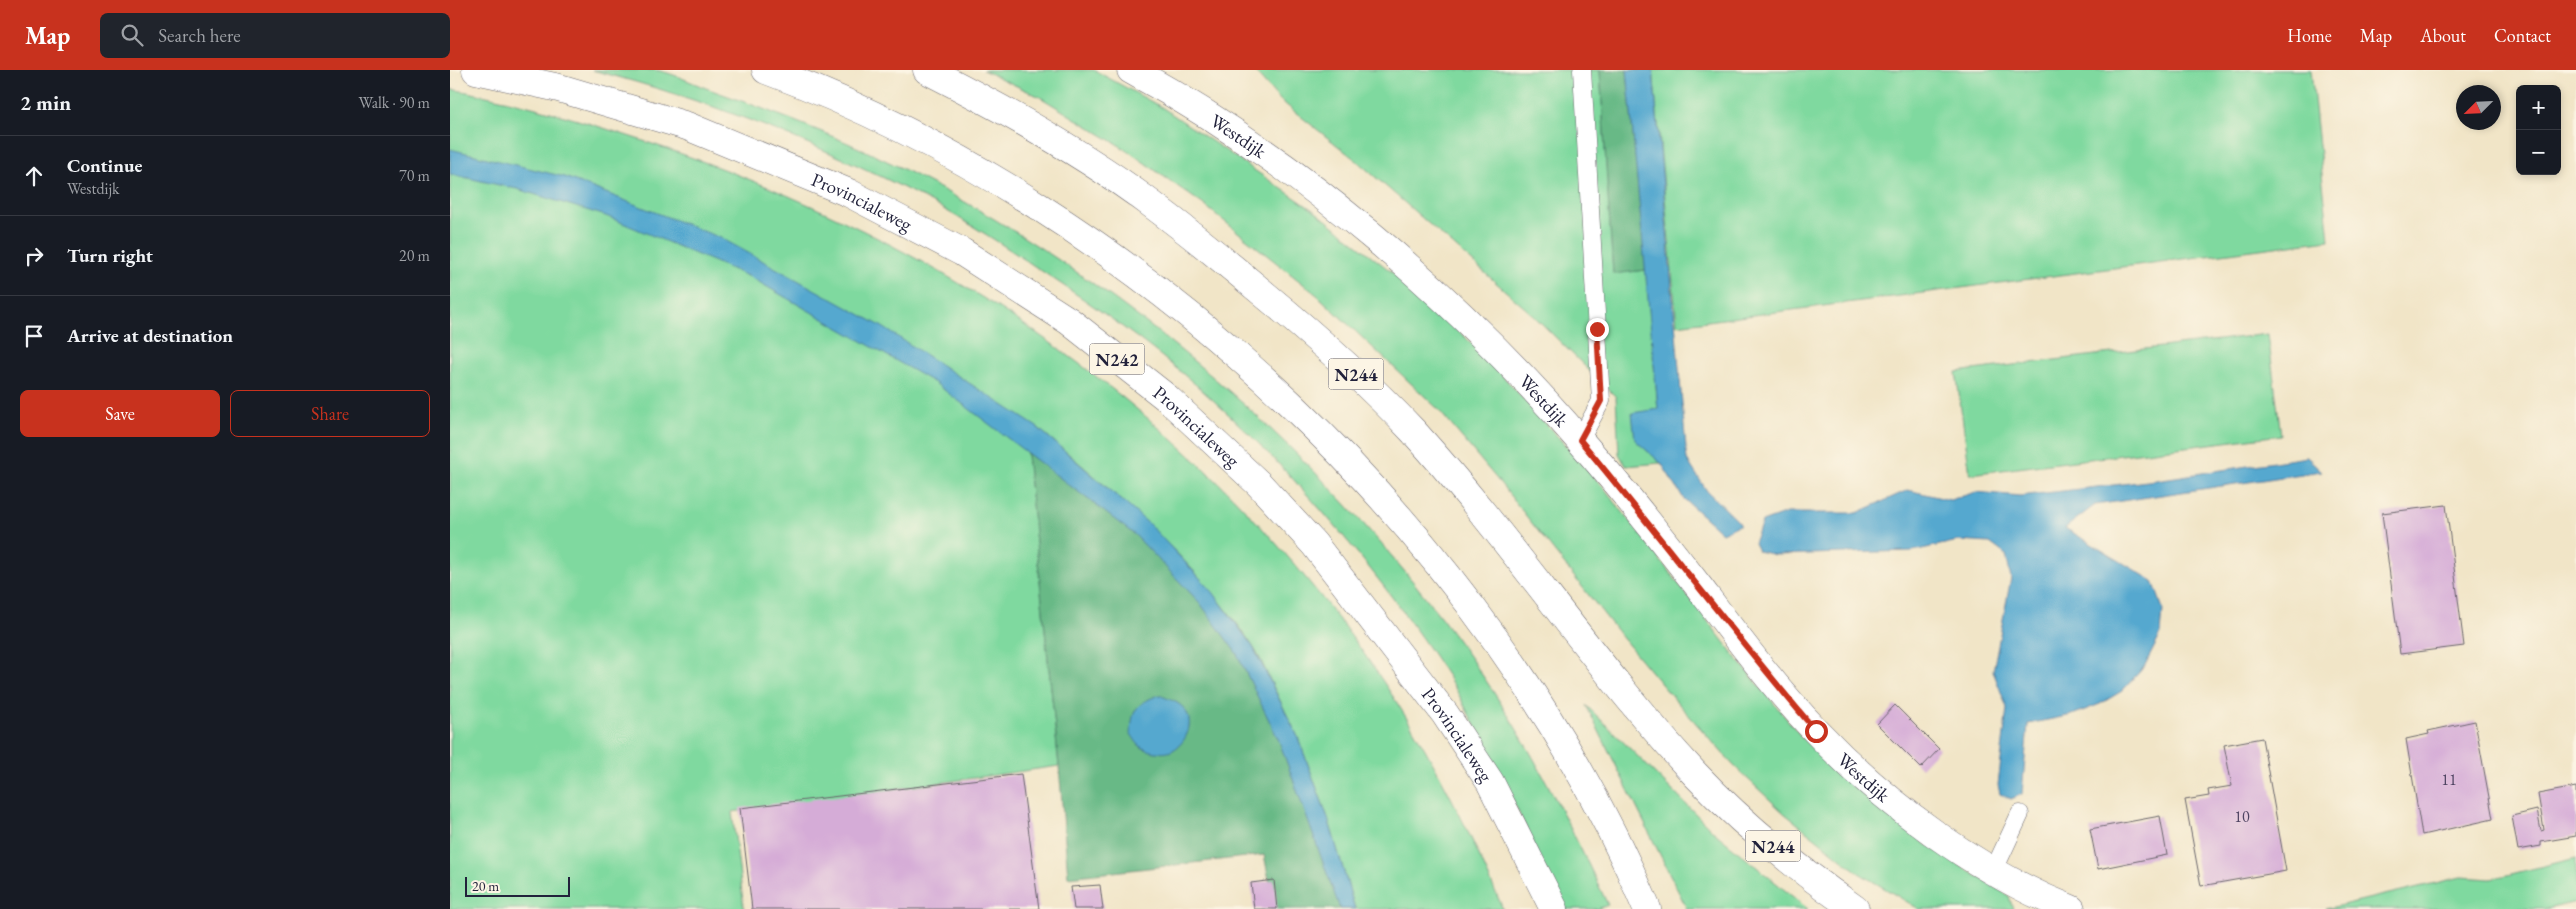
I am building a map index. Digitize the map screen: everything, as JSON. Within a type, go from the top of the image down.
[{"type":"main road","name":"Provincialeweg","points":[[476,70],[559,88],[687,126],[849,193],[962,252],[1069,321],[1167,398],[1260,484],[1314,544],[1445,714],[1490,782],[1554,909]]},
{"type":"main road","points":[[766,70],[866,112],[929,143],[1029,200],[1133,272],[1210,333],[1276,392],[1360,474],[1430,553],[1472,608],[1532,694],[1576,766],[1613,836],[1647,909]]},
{"type":"main road","name":"N244","points":[[927,70],[999,109],[1090,163],[1148,201],[1230,265],[1340,359],[1412,430],[1470,498],[1605,669],[1697,776],[1799,870],[1855,909]]},
{"type":"main road","name":"Westdijk","points":[[1131,70],[1174,94],[1241,138],[1331,204],[1403,263],[1503,356],[1580,440],[1640,512],[1743,645],[1816,731],[1896,802],[1940,836],[1993,872],[2036,896],[2071,909]]},
{"type":"lane","points":[[1580,440],[1601,401],[1582,70]]},
{"type":"lane","points":[[1993,872],[2020,814]]},
{"type":"green space","points":[[592,70],[654,70],[674,75],[822,132],[921,178],[1018,234],[1114,299],[1206,371],[1292,449],[1372,533],[1443,620],[1505,710],[1533,758],[1608,905],[1597,909],[1562,909],[1497,768],[1454,686],[1422,638],[1367,565],[1308,496],[1246,431],[1178,369],[1141,340],[1019,255],[956,216],[899,186],[814,146],[726,111]]},
{"type":"green space","points":[[983,70],[1094,70],[1163,108],[1316,212],[1417,292],[1483,354],[1604,488],[1738,660],[1805,741],[1876,805],[1926,844],[2009,896],[2013,909],[1919,909],[1859,873],[1784,813],[1734,766],[1662,685],[1501,484],[1437,408],[1317,295],[1204,205],[1125,149],[1040,97]]},
{"type":"green space","points":[[1253,70],[1600,70],[1613,273],[1646,270],[1658,409],[1635,440],[1661,463],[1626,466],[1619,454],[1616,397],[1533,315],[1357,161],[1280,100]]},
{"type":"green space","points":[[1600,70],[1627,70],[1646,270],[1613,274]]},
{"type":"green space","points":[[1653,70],[2311,70],[2329,240],[1677,325]]},
{"type":"green space","points":[[450,89],[537,108],[595,125],[679,153],[786,195],[889,244],[988,301],[1082,366],[1170,438],[1252,517],[1327,604],[1410,723],[1466,828],[1503,909],[1355,909],[1328,818],[1297,735],[1253,647],[1026,445],[1059,766],[732,812],[744,909],[450,909]]},
{"type":"green space","points":[[2268,334],[2281,435],[1970,474],[1956,372]]},
{"type":"green space","points":[[1037,427],[1124,503],[1179,556],[1230,614],[1252,645],[1300,745],[1329,826],[1355,909],[1275,909],[1264,855],[1068,877],[1059,766],[1026,445]]},
{"type":"green space","points":[[1586,705],[1715,833],[1808,909],[1687,909]]},
{"type":"green space","points":[[2576,858],[2576,902],[2547,909],[2325,909],[2461,877],[2491,879]]},
{"type":"water","points":[[1627,70],[1653,70],[1687,460],[1707,491],[1741,524],[1722,533],[1684,499],[1661,463],[1635,440],[1632,413],[1658,409]]},
{"type":"water","points":[[450,149],[565,177],[721,238],[881,326],[1037,427],[1149,524],[1213,592],[1253,647],[1297,735],[1328,818],[1355,909],[1340,909],[1279,741],[1237,654],[1200,603],[1135,535],[935,383],[750,277],[606,216],[517,189],[450,174]]},
{"type":"water","points":[[2307,457],[2322,471],[2095,505],[2065,528],[2153,581],[2163,609],[2161,634],[2144,667],[2122,691],[2100,704],[2072,715],[2028,724],[2022,794],[2011,799],[2000,794],[1998,785],[2007,708],[1993,671],[2011,578],[2006,555],[1990,543],[1958,541],[1913,551],[1775,555],[1758,551],[1754,543],[1762,522],[1787,513],[1857,513],[1908,490],[1950,500],[1976,492],[2020,496],[2156,480]]},
{"type":"water","points":[[1159,695],[1180,705],[1188,715],[1189,721],[1188,732],[1182,743],[1170,752],[1163,753],[1143,748],[1131,734],[1134,713],[1137,708],[1145,701]]},
{"type":"building","points":[[2446,505],[2464,646],[2400,654],[2382,513]]},
{"type":"building","points":[[1895,705],[1939,749],[1921,768],[1877,724]]},
{"type":"building","points":[[2475,721],[2493,819],[2422,835],[2406,739],[2429,734],[2428,731]]},
{"type":"building","points":[[2262,738],[2286,871],[2201,886],[2185,800],[2209,796],[2208,790],[2232,786],[2224,745]]},
{"type":"building","points":[[1021,774],[1039,909],[752,909],[740,808]]},
{"type":"building","points":[[2576,787],[2576,836],[2541,842],[2541,846],[2518,850],[2512,816],[2537,810],[2541,831],[2544,830],[2538,794]]},
{"type":"building","points":[[2160,816],[2167,855],[2098,869],[2090,829]]},
{"type":"building","points":[[1274,880],[1277,909],[1254,909],[1251,883]]},
{"type":"building","points":[[1100,885],[1103,909],[1074,909],[1071,887]]},
{"type":"route","points":[[1597,329],[1601,401],[1580,440],[1640,512],[1743,645],[1816,731]]}]
